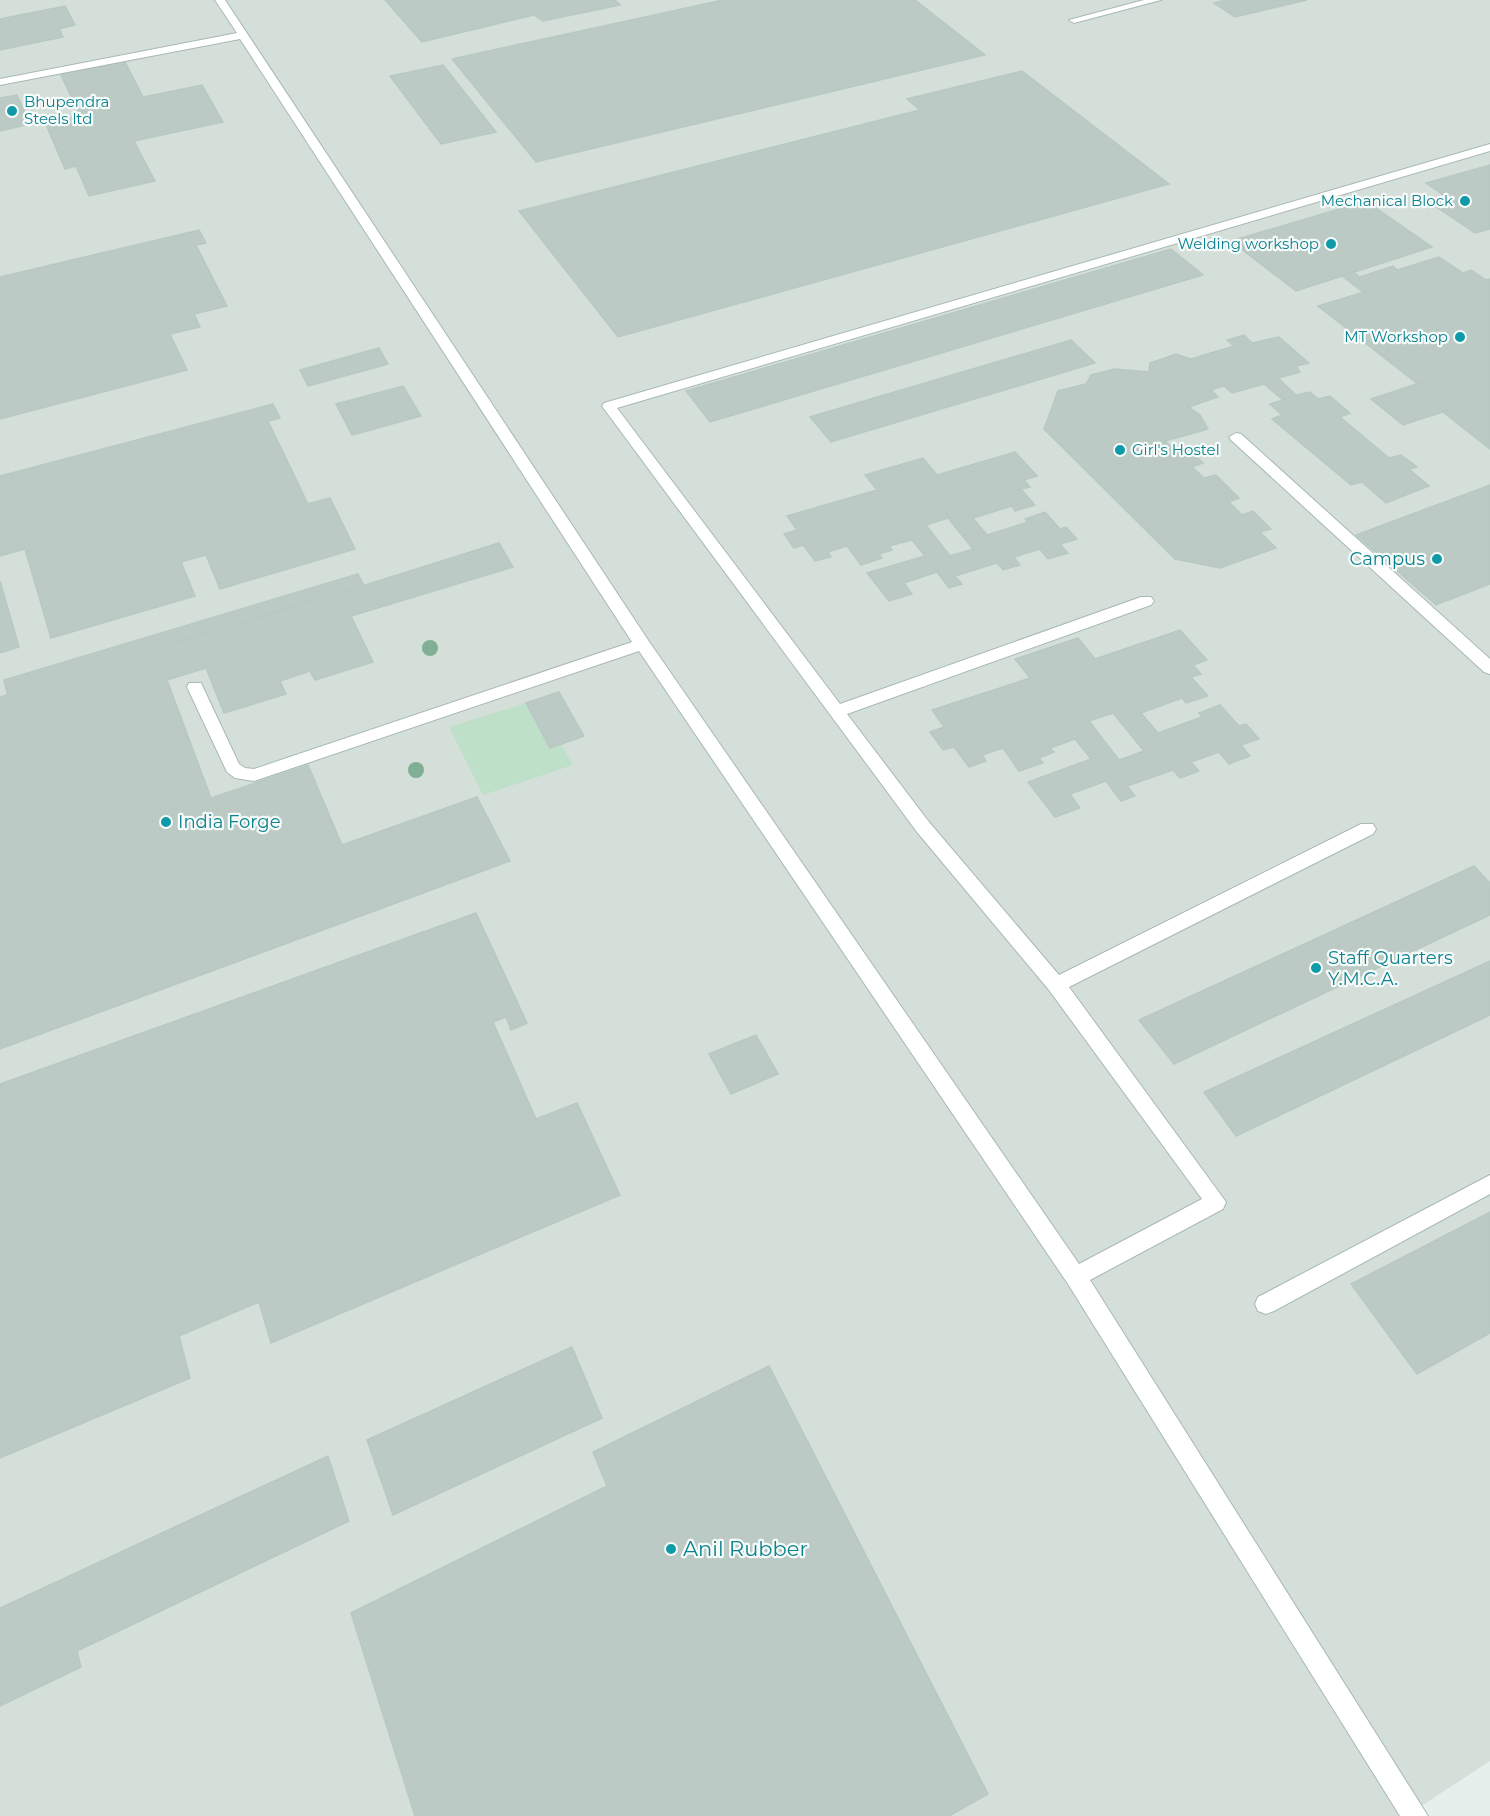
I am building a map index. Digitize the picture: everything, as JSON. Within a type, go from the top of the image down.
[{"type":"lane","points":[[220,0],[642,644],[1077,1277],[1415,1816]]},
{"type":"lane","points":[[1074,20],[1156,0]]},
{"type":"lane","points":[[0,82],[243,35]]},
{"type":"lane","points":[[1077,1277],[1216,1202],[1056,985],[924,827],[609,406],[1490,147]]},
{"type":"lane","points":[[1236,437],[1490,668]]},
{"type":"lane","points":[[838,711],[1146,600]]},
{"type":"lane","points":[[195,687],[233,768],[241,774],[254,775],[642,644]]},
{"type":"lane","points":[[1056,985],[1367,829]]},
{"type":"lane","points":[[1266,1304],[1490,1184]]},
{"type":"shaded area","points":[[0,0],[1490,0],[1490,1761],[1406,1816],[0,1816]]},
{"type":"green space","points":[[526,703],[550,748],[561,744],[573,765],[483,795],[449,727]]},
{"type":"building","points":[[385,0],[615,0],[620,5],[543,21],[534,15],[422,42]]},
{"type":"building","points":[[723,0],[915,0],[985,55],[536,162],[452,59]]},
{"type":"building","points":[[1226,0],[1307,0],[1235,17],[1214,3]]},
{"type":"building","points":[[65,6],[75,25],[59,29],[63,37],[0,50],[0,19]]},
{"type":"building","points":[[124,60],[143,97],[202,85],[223,122],[134,141],[155,181],[89,196],[76,166],[65,169],[45,122],[80,115],[60,73]]},
{"type":"building","points":[[443,65],[496,132],[441,144],[390,76]]},
{"type":"building","points":[[1022,71],[1169,184],[618,337],[519,211],[920,110],[907,99]]},
{"type":"building","name":"Bhupendra Steels ltd","points":[[17,95],[30,124],[0,131],[0,98]]},
{"type":"building","name":"Mechanical Block","points":[[1490,165],[1490,229],[1475,233],[1432,204],[1449,199],[1426,183]]},
{"type":"building","name":"Welding workshop","points":[[1366,201],[1432,247],[1296,291],[1231,241]]},
{"type":"building","points":[[199,230],[206,243],[196,245],[227,306],[194,314],[200,327],[170,334],[187,370],[0,419],[0,277]]},
{"type":"building","points":[[1171,249],[1203,275],[710,422],[686,391]]},
{"type":"building","name":"MT Workshop","points":[[1439,257],[1463,273],[1471,270],[1486,280],[1490,279],[1490,381],[1370,290],[1363,292],[1342,276],[1353,272],[1360,277],[1393,266],[1397,270]]},
{"type":"building","points":[[1370,290],[1490,381],[1490,449],[1443,412],[1455,408],[1422,382],[1418,384],[1318,306]]},
{"type":"building","name":"Girl's Hostel","points":[[1244,335],[1252,343],[1279,337],[1309,363],[1296,366],[1300,372],[1278,378],[1296,395],[1310,392],[1318,399],[1330,396],[1350,413],[1340,417],[1389,458],[1401,455],[1417,467],[1409,469],[1429,486],[1386,503],[1362,482],[1351,485],[1272,419],[1282,415],[1270,404],[1283,400],[1264,384],[1232,393],[1224,386],[1211,390],[1218,397],[1189,407],[1200,415],[1208,429],[1165,441],[1177,452],[1188,449],[1203,463],[1192,467],[1204,478],[1216,475],[1239,498],[1229,502],[1242,515],[1253,511],[1271,529],[1260,532],[1276,548],[1220,568],[1175,559],[1044,429],[1058,391],[1086,384],[1091,375],[1115,369],[1149,372],[1150,363],[1176,354],[1191,359],[1234,346],[1227,340]]},
{"type":"building","points":[[1071,340],[1095,363],[831,442],[810,417]]},
{"type":"building","points":[[379,348],[388,364],[308,386],[300,370]]},
{"type":"building","points":[[1422,382],[1455,408],[1403,425],[1371,399]]},
{"type":"building","points":[[403,386],[421,416],[352,435],[336,404]]},
{"type":"building","points":[[273,404],[280,418],[268,421],[308,504],[330,498],[355,549],[220,589],[206,555],[181,562],[195,596],[51,638],[25,549],[0,556],[0,476]]},
{"type":"building","points":[[1015,452],[1037,476],[1024,480],[1030,487],[1021,489],[1035,505],[1015,511],[1012,506],[973,518],[987,535],[1028,522],[1025,519],[1045,512],[1060,529],[1066,527],[1077,539],[1060,544],[1068,553],[1048,559],[1040,549],[1014,557],[1020,565],[1003,570],[997,563],[955,576],[962,584],[949,588],[937,572],[904,583],[912,594],[889,601],[867,573],[925,556],[912,540],[889,546],[892,550],[879,554],[882,558],[861,565],[847,546],[828,552],[831,557],[815,561],[803,545],[794,548],[784,534],[797,530],[787,516],[877,490],[865,475],[923,458],[937,475]],"holes":[[[948,518],[973,549],[950,556],[926,525]]]},
{"type":"building","name":"Campus","points":[[1490,485],[1490,584],[1436,605],[1356,535]]},
{"type":"building","points":[[499,543],[513,567],[351,616],[340,593]]},
{"type":"building","points":[[358,574],[364,585],[7,693],[4,680]]},
{"type":"building","points":[[0,581],[19,647],[0,653]]},
{"type":"building","name":"India Forge","points":[[340,593],[373,662],[315,680],[310,671],[280,681],[286,694],[224,713],[206,668],[167,680],[211,798],[308,765],[342,845],[477,797],[510,861],[0,1049],[0,697]]},
{"type":"building","points":[[1180,630],[1207,660],[1193,665],[1201,674],[1191,677],[1208,696],[1186,703],[1182,698],[1141,713],[1158,733],[1202,717],[1199,713],[1220,705],[1239,726],[1246,724],[1259,739],[1241,745],[1250,756],[1229,764],[1219,752],[1191,762],[1199,771],[1180,778],[1173,770],[1127,786],[1135,796],[1121,801],[1106,781],[1070,794],[1080,808],[1055,817],[1028,782],[1091,759],[1075,739],[1050,748],[1054,752],[1039,758],[1043,763],[1019,771],[1003,748],[982,755],[986,761],[969,767],[954,747],[943,750],[930,732],[944,727],[932,710],[1030,678],[1015,659],[1078,638],[1095,659]],"holes":[[[1113,713],[1144,751],[1119,760],[1089,721]]]},
{"type":"building","points":[[559,692],[584,736],[550,748],[526,703]]},
{"type":"building","name":"Staff Quarters Y.M.C.A.","points":[[1474,866],[1490,883],[1490,915],[1174,1064],[1139,1020]]},
{"type":"building","points":[[476,913],[527,1023],[511,1030],[506,1017],[493,1022],[536,1119],[577,1103],[620,1195],[271,1343],[259,1302],[179,1336],[190,1378],[0,1458],[0,1084]]},
{"type":"building","points":[[1490,961],[1490,1015],[1236,1136],[1204,1092]]},
{"type":"building","points":[[756,1035],[778,1074],[731,1094],[709,1054]]},
{"type":"building","points":[[1490,1212],[1490,1333],[1417,1374],[1351,1284]]},
{"type":"building","points":[[572,1347],[602,1418],[393,1515],[367,1440]]},
{"type":"building","name":"Anil Rubber","points":[[769,1366],[988,1794],[949,1816],[415,1816],[351,1613],[607,1486],[593,1452]]},
{"type":"building","points":[[328,1456],[349,1521],[77,1651],[81,1667],[0,1706],[0,1608]]},
{"type":"place","name":"Bhupendra Steels ltd","points":[[12,111]]},
{"type":"place","name":"Mechanical Block","points":[[1465,201]]},
{"type":"place","name":"Welding workshop","points":[[1331,244]]},
{"type":"place","name":"MT Workshop","points":[[1460,337]]},
{"type":"place","name":"Girl's Hostel","points":[[1120,450]]},
{"type":"place","name":"Campus","points":[[1437,559]]},
{"type":"place","name":"India Forge","points":[[166,822]]},
{"type":"place","name":"Staff Quarters Y.M.C.A.","points":[[1316,968]]},
{"type":"place","name":"Anil Rubber","points":[[671,1549]]}]
